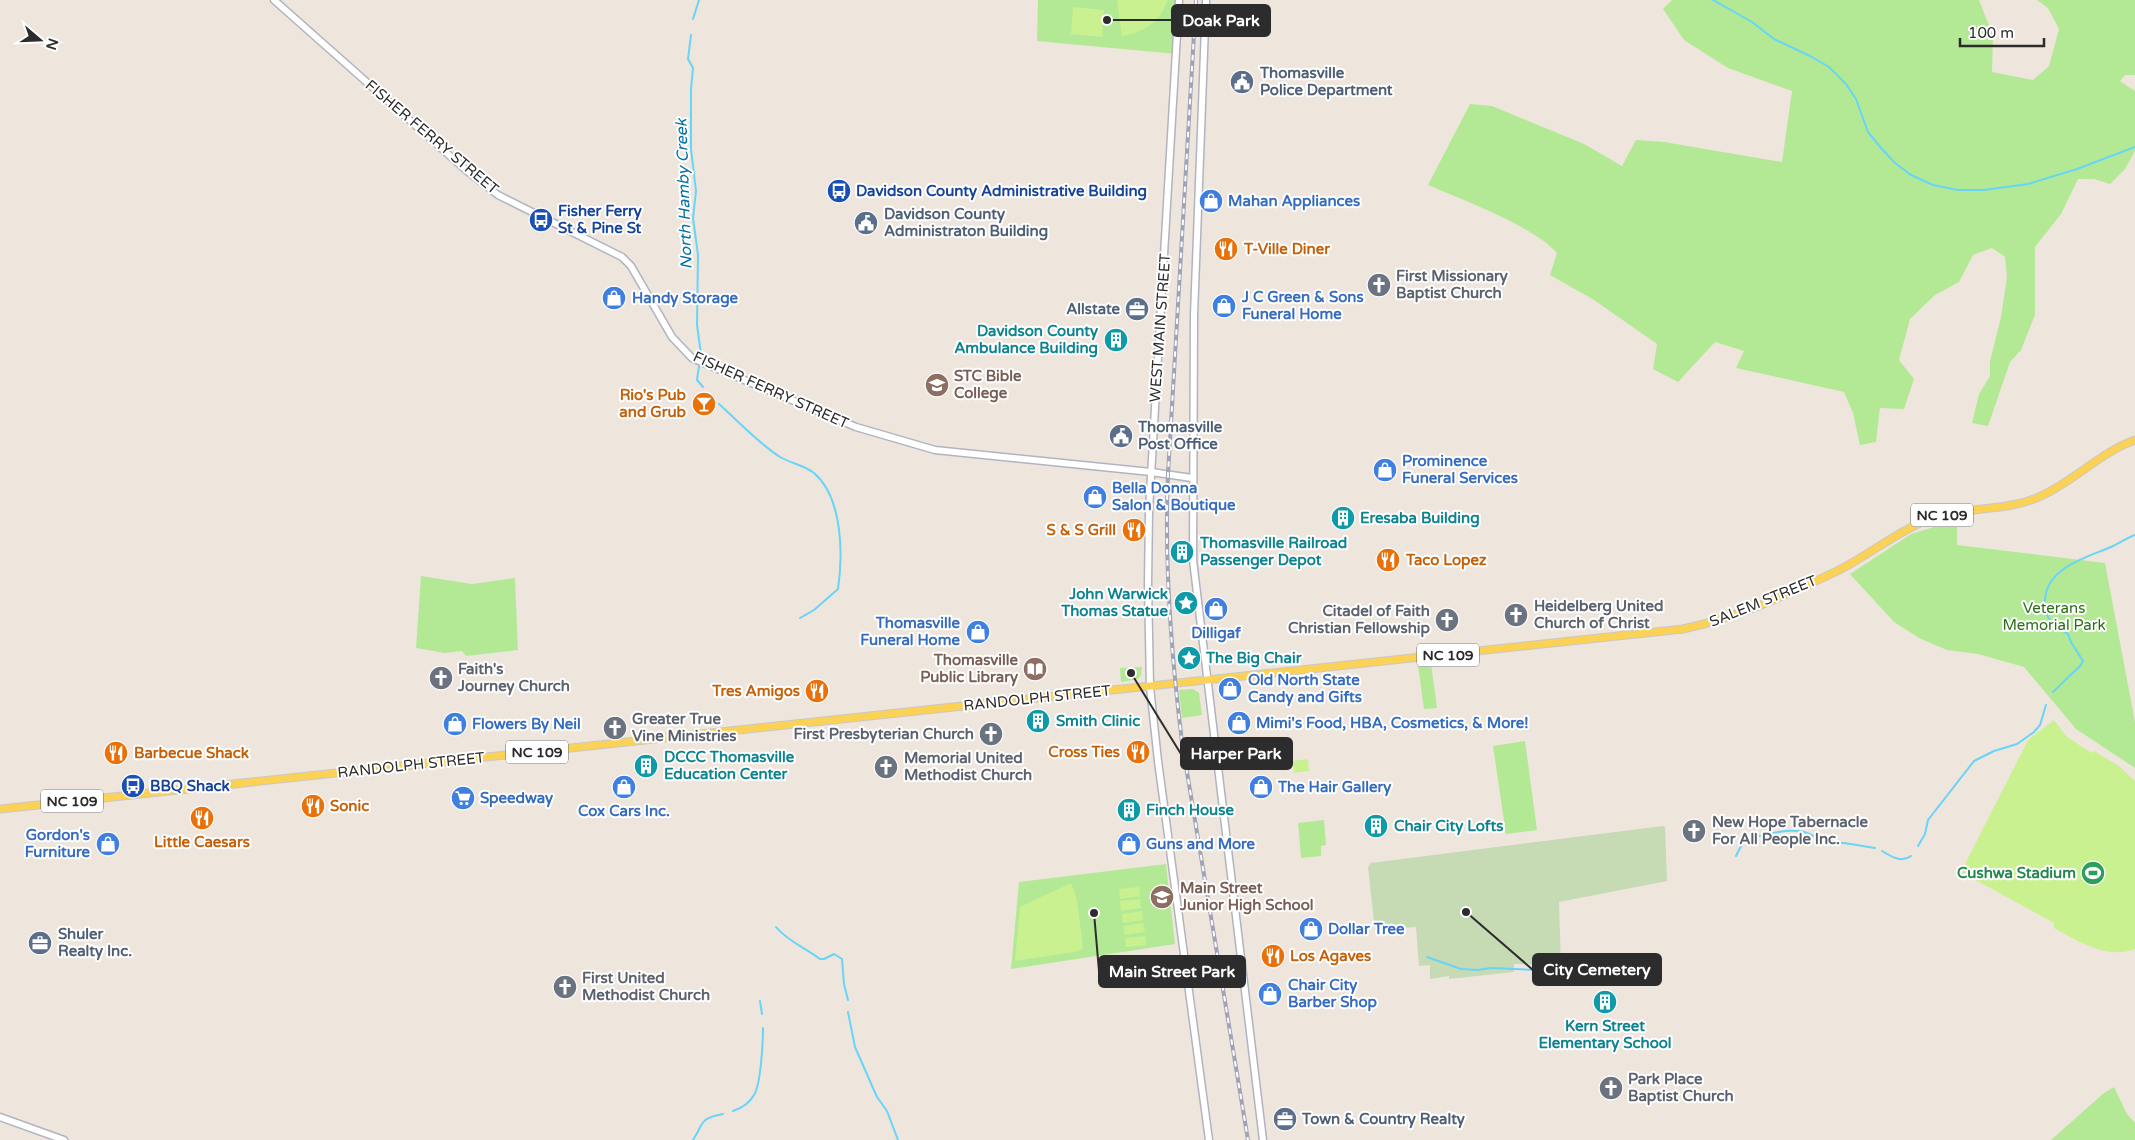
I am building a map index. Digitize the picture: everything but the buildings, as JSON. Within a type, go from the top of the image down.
[{"type":"main road","name":"SALEM STREET","points":[[1150,686],[1551,644],[1683,629],[1715,622],[1836,572],[1908,527],[1936,516],[1999,508],[2041,496],[2073,478],[2113,451],[2135,440]]},
{"type":"main road","name":"RANDOLPH STREET","points":[[0,809],[1150,686]]},
{"type":"street","name":"FISHER FERRY STREET","points":[[274,0],[467,171],[490,189],[515,204],[622,257],[631,266],[672,336],[692,358],[856,427],[917,446],[935,450],[1152,472],[1192,478]]},
{"type":"street","name":"WEST MAIN STREET","points":[[1179,0],[1152,472],[1148,584],[1150,686],[1158,761],[1209,1140]]},
{"type":"street","name":"WEST MAIN STREET","points":[[1206,0],[1194,315],[1193,560],[1262,1140]]},
{"type":"street","points":[[0,1117],[64,1140]]},
{"type":"green space","points":[[1038,0],[1178,0],[1176,54],[1037,41]]},
{"type":"green space","points":[[1117,0],[1168,0],[1156,20],[1150,25],[1138,32],[1122,36]]},
{"type":"green space","points":[[1672,0],[1979,0],[1993,36],[1992,72],[2033,80],[2049,66],[2059,29],[2048,8],[2037,0],[2135,0],[2135,75],[2125,75],[2120,81],[2135,91],[2135,151],[2125,169],[2110,184],[2094,179],[2078,179],[2061,214],[2035,247],[2035,315],[2021,350],[2010,362],[1988,426],[1972,423],[1979,394],[1990,376],[1990,361],[2001,317],[2007,277],[2005,257],[1992,248],[1973,255],[1959,282],[1935,295],[1910,319],[1899,360],[1914,379],[1904,409],[1880,408],[1876,442],[1860,445],[1853,413],[1844,392],[1736,368],[1744,351],[1715,342],[1678,382],[1653,369],[1657,344],[1594,300],[1550,275],[1557,253],[1546,243],[1532,233],[1497,215],[1428,185],[1470,104],[1492,106],[1584,144],[1622,166],[1636,140],[1664,142],[1782,162],[1792,91],[1728,68],[1684,40],[1663,9]]},
{"type":"green space","points":[[1073,7],[1104,10],[1102,37],[1071,34]]},
{"type":"green space","name":"Veterans Memorial Park","points":[[1957,520],[1957,545],[2105,563],[2135,722],[2135,768],[2076,729],[2024,667],[1978,654],[1947,650],[1919,638],[1894,622],[1850,574],[1911,534]]},
{"type":"green space","points":[[421,576],[472,584],[515,578],[518,650],[466,656],[462,651],[445,653],[416,648]]},
{"type":"green space","points":[[1431,663],[1437,708],[1424,709],[1418,665]]},
{"type":"green space","points":[[1142,667],[1141,675],[1138,679],[1121,682],[1120,668]]},
{"type":"green space","points":[[1193,689],[1199,693],[1202,715],[1182,718],[1179,690]]},
{"type":"green space","points":[[2054,720],[2067,737],[2092,753],[2094,751],[2119,766],[2135,781],[2135,949],[2124,952],[2103,951],[2083,943],[2054,928],[2054,923],[1961,872],[2028,740]]},
{"type":"green space","points":[[1525,741],[1537,830],[1506,834],[1493,746]]},
{"type":"green space","points":[[1308,759],[1309,771],[1294,773],[1293,761]]},
{"type":"green space","points":[[1324,820],[1326,845],[1321,846],[1321,856],[1301,858],[1298,823]]},
{"type":"green space","points":[[1665,827],[1667,881],[1559,902],[1561,965],[1514,964],[1514,972],[1449,979],[1449,976],[1430,979],[1430,965],[1419,966],[1416,927],[1375,930],[1368,867],[1371,863]]},
{"type":"green space","points":[[1166,864],[1175,944],[1011,969],[1019,882]]},
{"type":"green space","points":[[1071,883],[1077,900],[1083,947],[1080,951],[1015,961],[1020,907]]},
{"type":"green space","points":[[1139,887],[1140,896],[1120,899],[1119,889]]},
{"type":"green space","points":[[1140,899],[1141,908],[1121,911],[1120,901]]},
{"type":"green space","points":[[1142,911],[1143,920],[1123,923],[1122,914]]},
{"type":"green space","points":[[1143,923],[1145,932],[1125,935],[1123,926]]},
{"type":"green space","points":[[1145,936],[1146,945],[1126,947],[1125,938]]},
{"type":"green space","points":[[2114,1087],[2127,1114],[2135,1123],[2135,1140],[2051,1140],[2104,1093]]},
{"type":"waterway","name":"North Hamby Creek","points":[[693,19],[699,0]]},
{"type":"waterway","points":[[1713,0],[1752,22],[1774,39],[1829,67],[1846,84],[1856,99],[1868,132],[1881,148],[1895,163],[1911,175],[1933,185],[1958,190],[1984,190],[2028,184],[2077,169],[2135,147]]},
{"type":"waterway","name":"North Hamby Creek","points":[[691,35],[688,59],[693,68],[691,149],[696,191],[693,218],[698,255],[697,325],[701,354]]},
{"type":"waterway","name":"North Hamby Creek","points":[[699,366],[697,380],[703,387]]},
{"type":"waterway","name":"North Hamby Creek","points":[[719,404],[772,451],[784,459],[814,473],[824,484],[831,497],[839,528],[840,575],[838,589],[814,610],[800,618]]},
{"type":"waterway","points":[[2053,692],[2083,661],[2068,634],[2048,618],[2045,608],[2047,590],[2052,581],[2068,566],[2135,535]]},
{"type":"waterway","points":[[1918,846],[1925,834],[1928,820],[1974,761],[1994,751],[2017,744],[2034,732],[2040,725],[2046,705]]},
{"type":"waterway","points":[[1736,856],[1743,842],[1766,834],[1784,831],[1800,831],[1820,839],[1875,848]]},
{"type":"waterway","points":[[1882,851],[1900,859],[1911,856]]},
{"type":"waterway","name":"North Hamby Creek","points":[[776,927],[780,932],[820,959],[834,954],[842,959],[844,984],[848,1000]]},
{"type":"waterway","points":[[1427,957],[1461,969],[1478,970],[1491,968],[1559,971],[1564,968]]},
{"type":"waterway","points":[[760,1001],[762,1014]]},
{"type":"waterway","name":"North Hamby Creek","points":[[848,1012],[855,1047],[877,1097],[887,1111],[898,1140]]},
{"type":"waterway","points":[[733,1111],[748,1103],[756,1089],[761,1062],[763,1028]]},
{"type":"waterway","points":[[693,1140],[703,1122],[723,1114]]},
{"type":"railway","points":[[1196,0],[1168,474],[1168,575],[1172,642],[1182,742],[1248,1140]]},
{"type":"place","name":"Doak Park","points":[[1107,20]]},
{"type":"place","name":"Thomasville Police Department","points":[[1242,82]]},
{"type":"place","name":"Davidson County Administrative Building","points":[[839,191]]},
{"type":"place","name":"Mahan Appliances","points":[[1211,201]]},
{"type":"place","name":"Fisher Ferry St & Pine St","points":[[541,220]]},
{"type":"place","name":"Davidson County Administraton Building","points":[[866,223]]},
{"type":"place","name":"T-Ville Diner","points":[[1226,249]]},
{"type":"place","name":"First Missionary Baptist Church","points":[[1379,285]]},
{"type":"place","name":"Handy Storage","points":[[614,298]]},
{"type":"place","name":"J C Green & Sons Funeral Home","points":[[1224,306]]},
{"type":"place","name":"Allstate","points":[[1137,309]]},
{"type":"place","name":"Davidson County Ambulance Building","points":[[1116,340]]},
{"type":"place","name":"STC Bible College","points":[[937,385]]},
{"type":"place","name":"Rio's Pub and Grub","points":[[704,404]]},
{"type":"place","name":"Thomasville Post Office","points":[[1121,436]]},
{"type":"place","name":"Prominence Funeral Services","points":[[1385,470]]},
{"type":"place","name":"Bella Donna Salon & Boutique","points":[[1095,497]]},
{"type":"place","name":"Eresaba Building","points":[[1343,518]]},
{"type":"place","name":"S & S Grill","points":[[1134,530]]},
{"type":"place","name":"Thomasville Railroad Passenger Depot","points":[[1182,552]]},
{"type":"place","name":"Taco Lopez","points":[[1388,560]]},
{"type":"place","name":"John Warwick Thomas Statue","points":[[1186,603]]},
{"type":"place","name":"Dilligaf","points":[[1216,609]]},
{"type":"place","name":"Heidelberg United Church of Christ","points":[[1516,615]]},
{"type":"place","name":"Citadel of Faith Christian Fellowship","points":[[1447,620]]},
{"type":"place","name":"Thomasville Funeral Home","points":[[978,632]]},
{"type":"place","name":"The Big Chair","points":[[1189,658]]},
{"type":"place","name":"Thomasville Public Library","points":[[1035,669]]},
{"type":"place","name":"Harper Park","points":[[1131,673]]},
{"type":"place","name":"Faith's Journey Church","points":[[441,678]]},
{"type":"place","name":"Old North State Candy and Gifts","points":[[1230,689]]},
{"type":"place","name":"Tres Amigos","points":[[817,691]]},
{"type":"place","name":"Smith Clinic","points":[[1038,721]]},
{"type":"place","name":"Mimi's Food, HBA, Cosmetics, & More!","points":[[1239,723]]},
{"type":"place","name":"Flowers By Neil","points":[[455,724]]},
{"type":"place","name":"Greater True Vine Ministries","points":[[615,728]]},
{"type":"place","name":"First Presbyterian Church","points":[[991,734]]},
{"type":"place","name":"Cross Ties","points":[[1138,752]]},
{"type":"place","name":"Barbecue Shack","points":[[116,753]]},
{"type":"place","name":"DCCC Thomasville Education Center","points":[[646,766]]},
{"type":"place","name":"Memorial United Methodist Church","points":[[886,767]]},
{"type":"place","name":"BBQ Shack","points":[[133,786]]},
{"type":"place","name":"Cox Cars Inc.","points":[[624,787]]},
{"type":"place","name":"The Hair Gallery","points":[[1261,787]]},
{"type":"place","name":"Speedway","points":[[463,798]]},
{"type":"place","name":"Sonic","points":[[313,806]]},
{"type":"place","name":"Finch House","points":[[1129,810]]},
{"type":"place","name":"Little Caesars","points":[[202,818]]},
{"type":"place","name":"Chair City Lofts","points":[[1376,826]]},
{"type":"place","name":"New Hope Tabernacle For All People Inc.","points":[[1694,831]]},
{"type":"place","name":"Gordon's Furniture","points":[[108,844]]},
{"type":"place","name":"Guns and More","points":[[1129,844]]},
{"type":"place","name":"Cushwa Stadium","points":[[2093,873]]},
{"type":"place","name":"Main Street Junior High School","points":[[1162,897]]},
{"type":"place","name":"City Cemetery","points":[[1466,912]]},
{"type":"place","name":"Main Street Park","points":[[1094,913]]},
{"type":"place","name":"Dollar Tree","points":[[1311,929]]},
{"type":"place","name":"Shuler Realty Inc.","points":[[40,943]]},
{"type":"place","name":"Los Agaves","points":[[1273,956]]},
{"type":"place","name":"First United Methodist Church","points":[[565,987]]},
{"type":"place","name":"Chair City Barber Shop","points":[[1270,994]]},
{"type":"place","name":"Kern Street Elementary School","points":[[1605,1002]]},
{"type":"place","name":"Park Place Baptist Church","points":[[1611,1088]]},
{"type":"place","name":"Town & Country Realty","points":[[1285,1119]]}]
